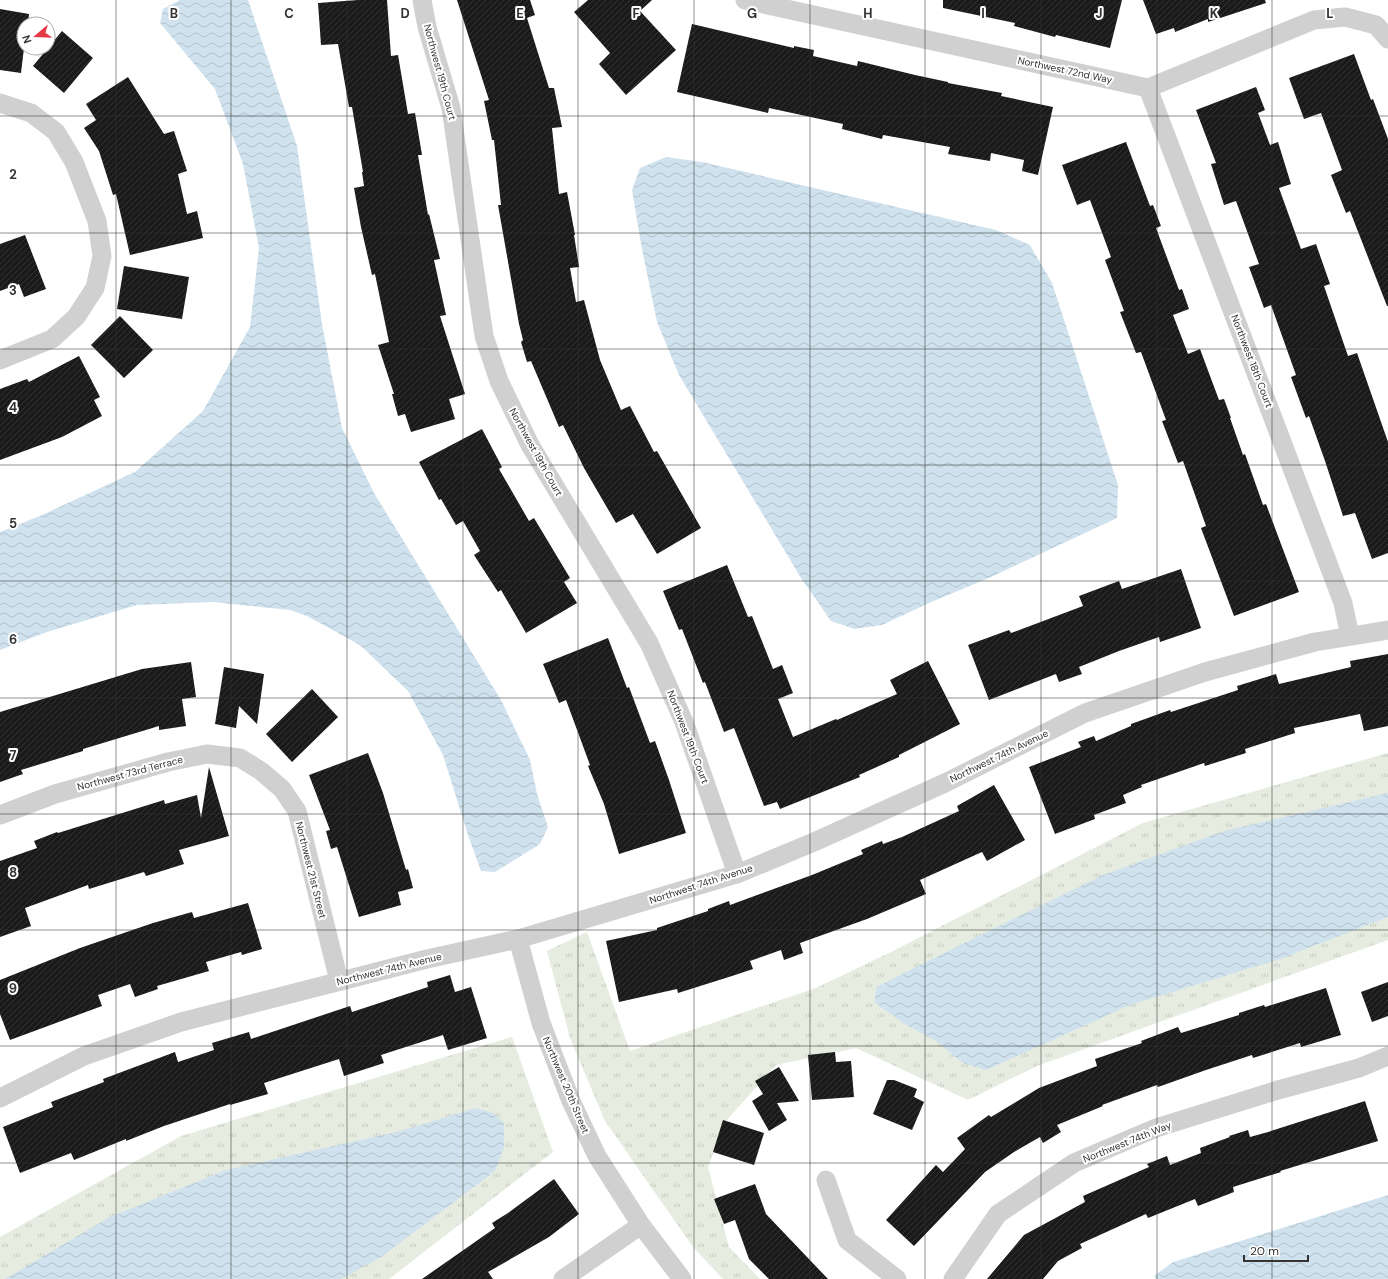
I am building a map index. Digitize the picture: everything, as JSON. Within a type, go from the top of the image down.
[{"type":"street","name":"Northwest 19th Court","points":[[422,0],[427,27],[451,108],[484,336],[499,382],[530,445],[649,642],[684,722],[738,874]]},
{"type":"street","name":"Northwest 72nd Way","points":[[745,0],[1148,88]]},
{"type":"street","points":[[1148,88],[1314,20],[1345,17],[1382,32]]},
{"type":"street","name":"Northwest 18th Court","points":[[1148,88],[1343,603],[1350,636]]},
{"type":"street","points":[[0,103],[31,113],[56,132],[74,162],[97,221],[102,256],[95,288],[76,317],[52,339],[0,360]]},
{"type":"street","name":"Northwest 74th Avenue","points":[[0,1098],[84,1056],[181,1022],[427,959],[518,939],[738,874],[814,842],[945,783],[1085,713],[1205,672],[1315,642],[1388,630]]},
{"type":"street","name":"Northwest 73rd Terrace","points":[[0,815],[55,794],[168,762],[207,754],[240,758],[261,771]]},
{"type":"street","name":"Northwest 21st Street","points":[[261,771],[282,789],[297,811],[339,981]]},
{"type":"street","name":"Northwest 20th Street","points":[[518,939],[541,1023],[571,1101],[597,1156],[641,1225],[682,1279]]},
{"type":"street","name":"Northwest 74th Way","points":[[953,1279],[998,1214],[1074,1164],[1156,1128],[1278,1090],[1359,1068],[1388,1056]]},
{"type":"street","points":[[826,1180],[848,1240],[897,1279]]},
{"type":"street","points":[[563,1279],[641,1225]]},
{"type":"green space","points":[[1388,753],[1388,940],[1037,1066],[968,1100],[856,1048],[776,1065],[725,1122],[708,1167],[729,1247],[760,1279],[723,1279],[693,1247],[605,1121],[570,1038],[547,951],[587,932],[630,1051],[816,988],[893,951],[1143,823]]},
{"type":"green space","points":[[512,1037],[553,1152],[389,1279],[0,1279],[0,1237],[181,1136]]},
{"type":"water","points":[[180,0],[248,0],[297,146],[322,324],[342,428],[374,493],[501,700],[530,760],[537,794],[548,827],[540,844],[495,872],[481,871],[443,755],[408,691],[360,645],[307,616],[290,610],[213,602],[137,605],[47,632],[0,650],[0,532],[42,515],[135,472],[203,411],[250,327],[259,248],[243,164],[215,89],[160,23],[163,9]]},
{"type":"water","points":[[666,157],[702,162],[996,230],[1030,245],[1052,283],[1118,485],[1117,518],[991,577],[882,625],[855,629],[831,621],[801,578],[679,375],[657,322],[641,244],[632,190],[640,168]]},
{"type":"water","points":[[1388,793],[1388,917],[1283,958],[1130,1005],[986,1070],[963,1063],[936,1041],[903,1023],[874,1002],[877,987],[1103,875],[1224,831]]},
{"type":"water","points":[[475,1108],[493,1113],[504,1123],[504,1147],[495,1171],[381,1257],[341,1279],[5,1279],[110,1217],[226,1170],[401,1131]]},
{"type":"water","points":[[1388,1195],[1388,1279],[1156,1279],[1154,1276],[1173,1262]]},
{"type":"building","points":[[358,0],[387,0],[391,56],[398,55],[408,114],[415,113],[422,155],[418,155],[428,215],[429,214],[440,259],[434,260],[446,315],[440,316],[465,394],[449,399],[455,419],[411,432],[405,414],[398,416],[392,394],[394,394],[378,345],[389,342],[375,274],[372,275],[361,227],[354,188],[364,186],[363,172],[352,107],[349,107],[338,44],[321,45],[318,3]]},
{"type":"building","points":[[457,0],[530,0],[535,15],[527,18],[549,88],[554,88],[562,127],[552,128],[559,194],[567,192],[575,235],[579,267],[570,268],[576,302],[584,300],[600,360],[621,410],[630,406],[654,452],[657,451],[701,528],[657,554],[633,514],[616,523],[584,468],[563,425],[559,427],[531,361],[527,362],[521,342],[523,340],[498,205],[501,205],[494,140],[492,140],[484,101],[489,100]]},
{"type":"building","points":[[588,0],[652,0],[640,11],[676,50],[626,95],[599,64],[610,53],[574,12]]},
{"type":"building","points":[[943,0],[1122,0],[1110,48],[1056,35],[1055,37],[1014,26],[1015,23],[943,8]]},
{"type":"building","points":[[1143,0],[1265,0],[1266,3],[1208,22],[1208,19],[1175,32],[1174,28],[1156,34]]},
{"type":"building","points":[[0,9],[29,14],[29,16],[16,16],[16,56],[23,56],[21,73],[0,70]]},
{"type":"building","points":[[692,24],[794,48],[794,46],[814,50],[813,56],[857,66],[858,61],[948,83],[1002,93],[1001,96],[1053,107],[1038,175],[1022,171],[1024,160],[991,153],[990,161],[948,154],[950,147],[883,135],[882,139],[842,129],[843,124],[769,108],[768,113],[677,92]]},
{"type":"building","points":[[62,31],[93,58],[64,93],[33,66],[41,56],[56,56],[56,38]]},
{"type":"building","points":[[1354,54],[1371,100],[1373,99],[1388,139],[1388,306],[1350,211],[1346,213],[1331,175],[1342,170],[1321,113],[1304,119],[1289,78]]},
{"type":"building","points":[[128,77],[164,134],[174,131],[187,171],[178,174],[187,214],[197,211],[203,238],[130,255],[116,194],[113,195],[99,151],[84,128],[96,120],[86,104]]},
{"type":"building","points":[[1256,87],[1265,110],[1258,113],[1270,145],[1278,142],[1291,184],[1279,188],[1301,249],[1316,244],[1330,284],[1324,286],[1348,356],[1357,353],[1388,442],[1388,553],[1372,559],[1355,513],[1343,516],[1309,416],[1306,418],[1291,377],[1296,375],[1271,305],[1264,308],[1249,267],[1259,264],[1236,201],[1224,205],[1211,164],[1216,163],[1196,110]]},
{"type":"building","points":[[1126,142],[1150,206],[1153,205],[1161,226],[1156,228],[1179,290],[1182,289],[1189,309],[1173,315],[1188,354],[1200,349],[1219,400],[1224,399],[1243,455],[1245,454],[1263,505],[1266,504],[1299,592],[1234,616],[1201,528],[1206,526],[1183,461],[1178,463],[1162,421],[1166,420],[1141,352],[1136,353],[1120,312],[1124,311],[1105,260],[1111,257],[1090,200],[1077,205],[1062,165]]},
{"type":"building","points":[[25,235],[46,289],[24,297],[19,284],[0,291],[0,244]]},
{"type":"building","points":[[124,266],[189,277],[182,319],[117,309]]},
{"type":"building","points":[[120,316],[153,350],[124,378],[91,345]]},
{"type":"building","points":[[79,356],[100,397],[94,400],[102,416],[62,437],[0,460],[0,389],[27,379],[29,382]]},
{"type":"building","points":[[482,429],[502,467],[499,469],[529,521],[534,518],[570,578],[564,582],[577,603],[526,633],[501,590],[498,592],[474,555],[480,551],[463,521],[456,525],[441,499],[439,500],[419,462]]},
{"type":"building","points":[[727,565],[748,617],[752,616],[773,669],[782,665],[793,693],[778,699],[793,737],[897,694],[890,680],[928,661],[960,724],[899,755],[899,757],[859,775],[860,777],[780,809],[777,802],[764,806],[734,728],[724,732],[705,682],[703,683],[682,629],[679,630],[663,591]]},
{"type":"building","points":[[1181,569],[1201,628],[1160,642],[1159,637],[1119,651],[1079,667],[1082,674],[1059,682],[1056,674],[989,700],[968,645],[1009,630],[1011,633],[1083,606],[1079,596],[1119,581],[1122,589]]},
{"type":"building","points":[[608,638],[627,688],[629,687],[650,743],[655,741],[686,833],[619,854],[604,804],[588,766],[590,765],[566,700],[559,703],[543,664]]},
{"type":"building","points":[[1388,654],[1388,726],[1364,731],[1360,714],[1294,728],[1295,733],[1245,749],[1246,753],[1205,766],[1204,763],[1141,785],[1142,787],[1123,795],[1126,803],[1094,815],[1095,819],[1055,834],[1029,767],[1081,747],[1078,742],[1094,736],[1096,741],[1131,726],[1131,724],[1170,710],[1171,712],[1238,690],[1237,686],[1276,674],[1279,684],[1351,667],[1350,661]]},
{"type":"building","points":[[191,662],[196,697],[182,699],[186,726],[159,730],[159,726],[21,770],[23,774],[0,782],[0,712],[142,669]]},
{"type":"building","points":[[224,667],[264,674],[257,724],[239,706],[236,728],[215,724]]},
{"type":"building","points":[[312,689],[338,717],[292,762],[266,734]]},
{"type":"building","points":[[368,753],[383,793],[406,870],[408,869],[413,888],[398,892],[401,905],[359,917],[337,847],[331,849],[326,831],[330,830],[309,775]]},
{"type":"building","points":[[209,767],[229,836],[179,850],[184,864],[146,876],[144,872],[89,889],[88,885],[25,908],[31,926],[0,937],[0,861],[37,848],[34,841],[57,832],[58,833],[164,800],[165,804],[197,795],[201,818]]},
{"type":"building","points":[[994,785],[1025,840],[987,861],[982,852],[920,880],[926,894],[867,919],[800,943],[803,953],[784,960],[781,950],[750,961],[753,969],[732,976],[678,993],[677,989],[619,1002],[606,941],[657,930],[657,928],[708,911],[708,909],[729,901],[730,905],[812,875],[863,854],[861,850],[882,841],[883,844],[902,837],[959,811],[957,806]]},
{"type":"building","points":[[248,903],[262,949],[242,955],[241,952],[206,962],[209,971],[157,986],[158,989],[135,997],[130,984],[98,995],[102,1006],[10,1040],[0,1014],[0,980],[80,948],[153,923],[192,912],[194,918]]},
{"type":"building","points":[[450,975],[455,992],[471,987],[487,1038],[448,1050],[443,1035],[381,1055],[384,1063],[344,1076],[339,1059],[264,1083],[268,1094],[230,1104],[164,1126],[126,1141],[126,1139],[74,1160],[71,1153],[20,1173],[3,1127],[53,1107],[51,1102],[104,1082],[103,1079],[175,1052],[178,1062],[214,1050],[212,1043],[249,1032],[251,1039],[350,1006],[352,1012],[428,987],[427,982]]},
{"type":"building","points":[[1388,982],[1388,1016],[1372,1022],[1361,992]]},
{"type":"building","points":[[1326,988],[1341,1035],[1301,1047],[1300,1043],[1253,1058],[1252,1055],[1158,1087],[1157,1085],[1102,1105],[1103,1106],[1057,1125],[1061,1132],[1043,1143],[1040,1137],[1014,1152],[985,1172],[914,1246],[886,1220],[936,1165],[943,1172],[965,1149],[957,1138],[989,1115],[991,1117],[1039,1088],[1097,1066],[1095,1059],[1142,1043],[1141,1041],[1178,1027],[1181,1033],[1239,1015],[1239,1013],[1264,1005],[1265,1007]]},
{"type":"building","points":[[835,1052],[836,1062],[851,1061],[854,1097],[812,1100],[808,1055]]},
{"type":"building","points":[[779,1067],[799,1101],[777,1103],[787,1120],[769,1131],[752,1101],[763,1094],[755,1081]]},
{"type":"building","points":[[887,1080],[894,1080],[917,1089],[914,1097],[924,1102],[912,1130],[873,1114]]},
{"type":"building","points":[[1365,1101],[1378,1141],[1233,1187],[1234,1192],[1198,1206],[1195,1199],[1148,1218],[1146,1214],[1080,1244],[1082,1248],[1058,1261],[1043,1279],[987,1279],[1024,1235],[1085,1202],[1083,1196],[1149,1167],[1147,1164],[1167,1156],[1170,1165],[1201,1153],[1200,1148],[1230,1137],[1229,1136],[1248,1130],[1250,1137]]},
{"type":"building","points":[[723,1120],[764,1133],[754,1165],[713,1152]]},
{"type":"building","points":[[554,1179],[579,1214],[549,1237],[488,1272],[493,1279],[422,1279],[495,1228],[492,1223]]},
{"type":"building","points":[[755,1184],[766,1214],[828,1279],[769,1279],[749,1259],[735,1220],[724,1224],[714,1199]]}]
